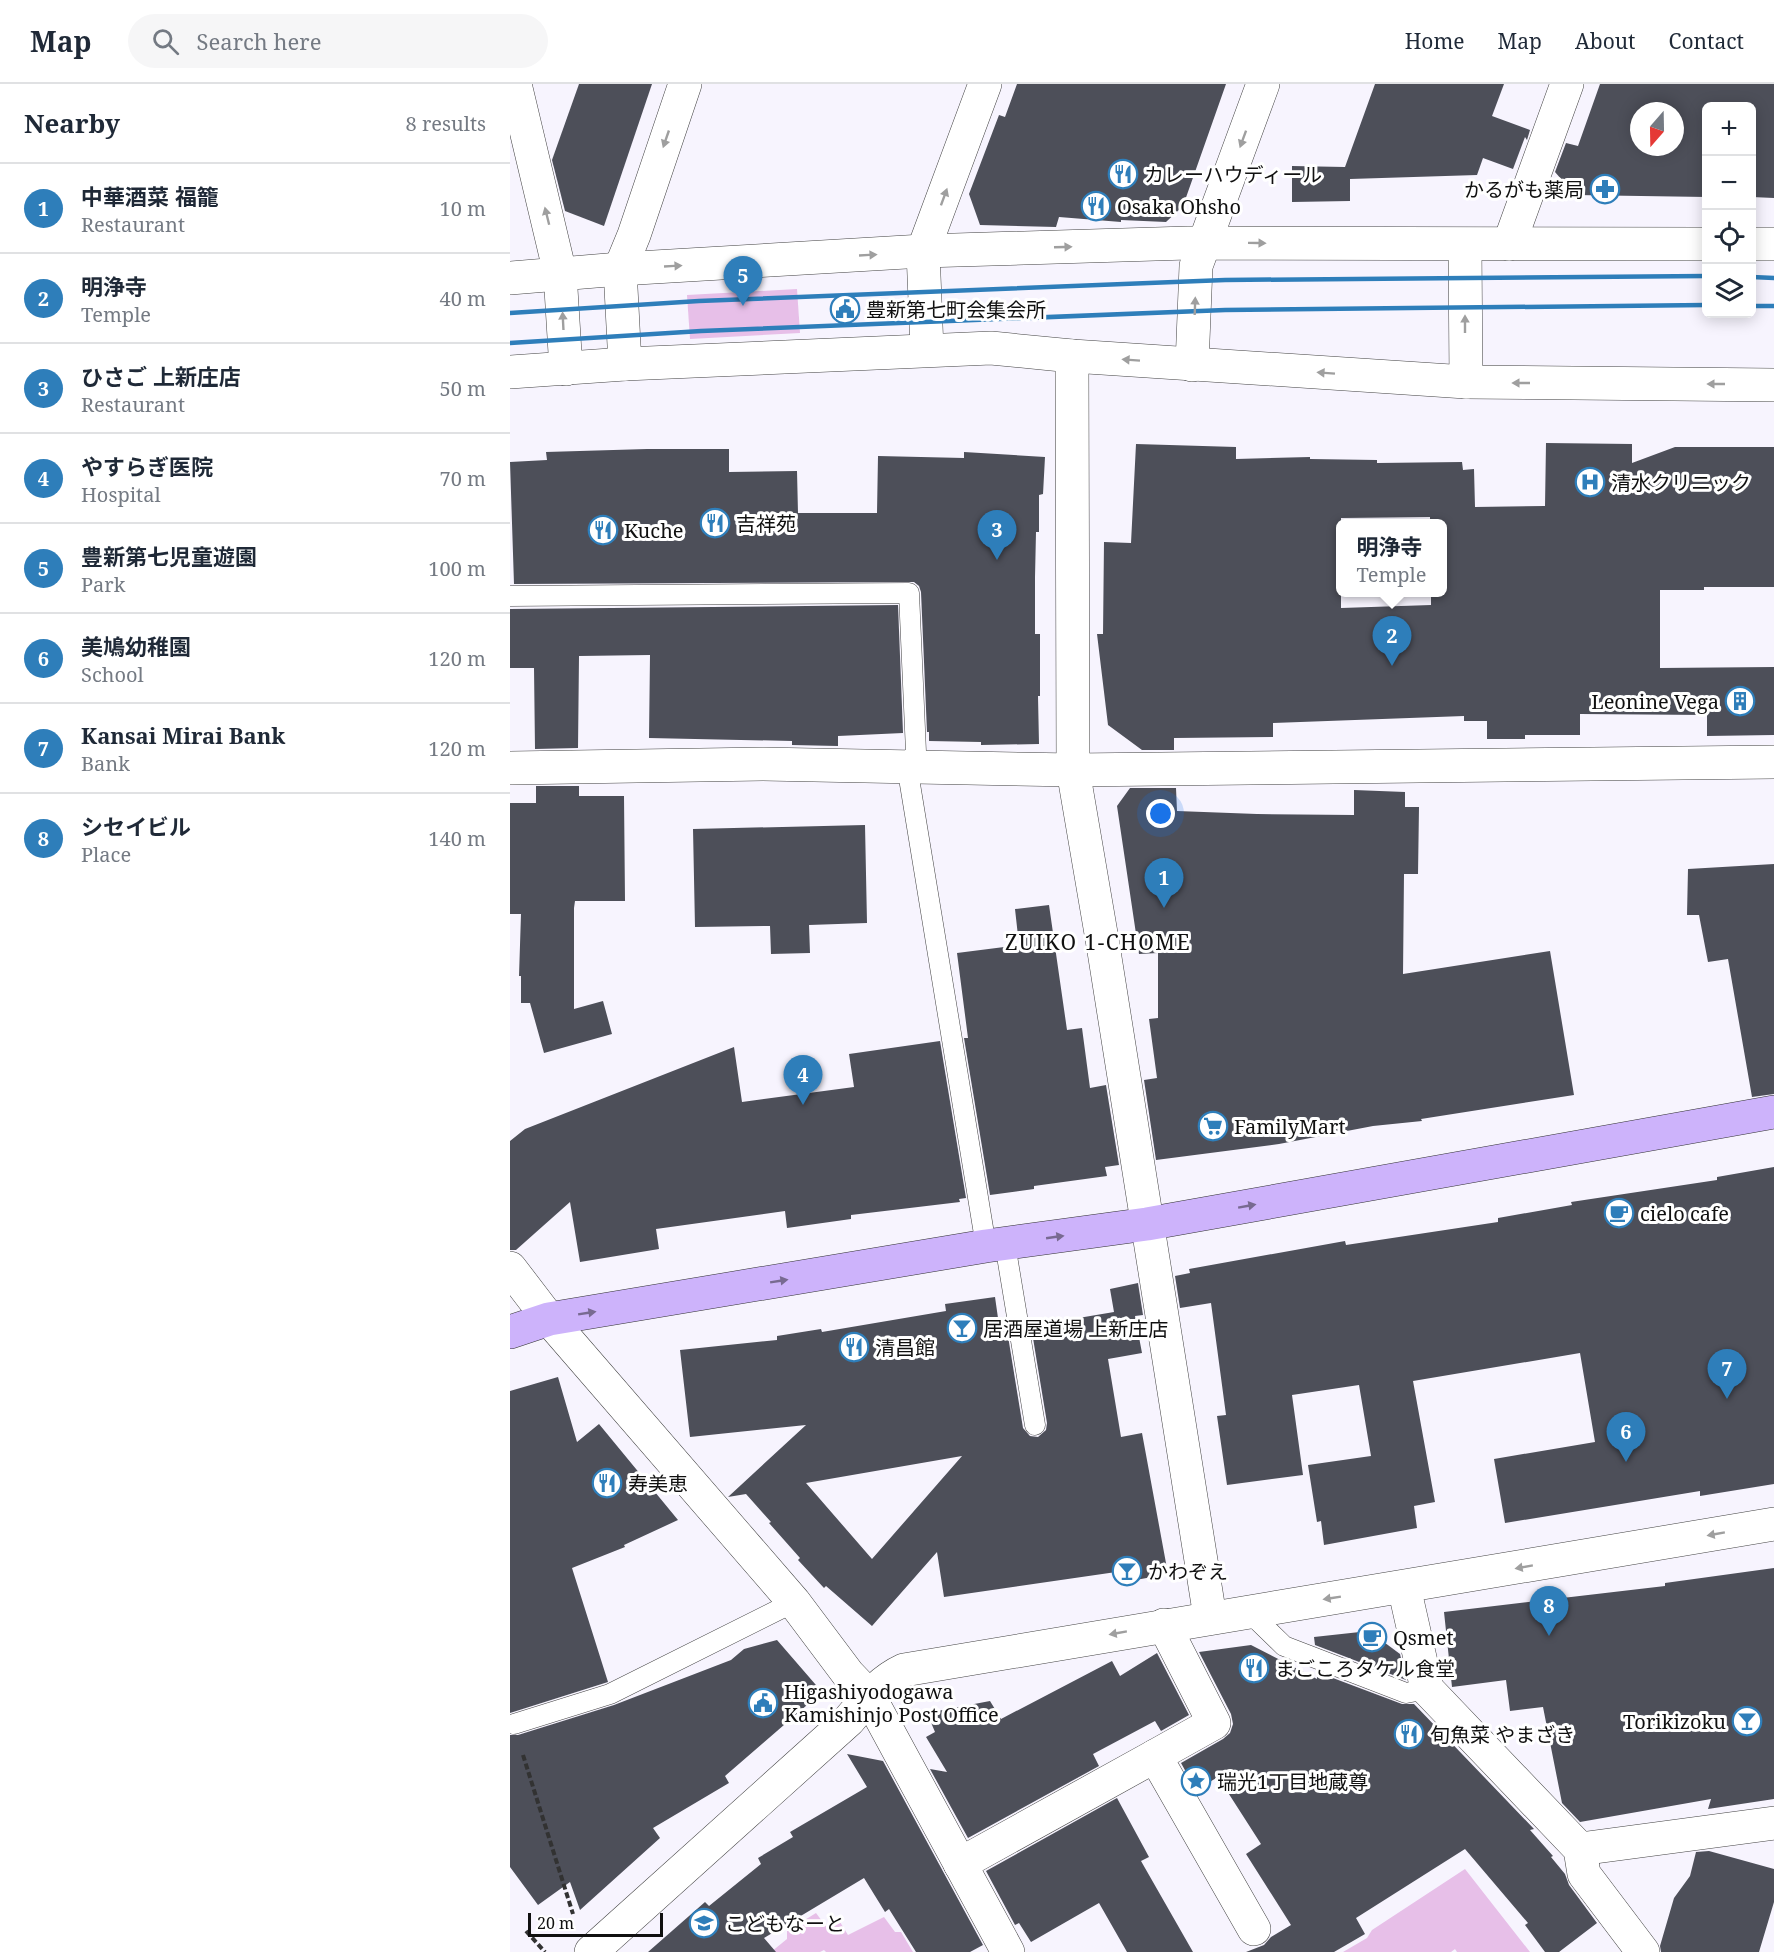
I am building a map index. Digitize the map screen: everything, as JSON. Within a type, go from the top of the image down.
[{"type":"street","points":[[515,84],[560,273],[566,369]]},
{"type":"street","points":[[625,364],[620,269],[634,235],[685,84]]},
{"type":"street","points":[[927,350],[923,251],[984,84]]},
{"type":"street","points":[[1192,365],[1196,266],[1263,84]]},
{"type":"street","points":[[1509,244],[1567,84]]},
{"type":"street","points":[[510,278],[620,269],[923,251],[1206,243],[1702,244]]},
{"type":"street","points":[[1756,244],[1774,244]]},
{"type":"street","points":[[1465,245],[1466,382]]},
{"type":"street","points":[[510,372],[625,364],[991,348],[1192,365],[1466,382],[1774,385]]},
{"type":"street","points":[[1072,356],[1072,770],[1210,1617]]},
{"type":"street","points":[[510,768],[763,764],[1072,770],[1774,762]]},
{"type":"street","points":[[510,1332],[549,1319],[996,1245],[1147,1224],[1774,1112]]},
{"type":"street","points":[[510,1268],[549,1319],[794,1602],[848,1674],[869,1696],[1008,1952]]},
{"type":"street","points":[[591,1952],[849,1720],[889,1677],[904,1670],[1774,1524]]},
{"type":"street","points":[[1404,1587],[1427,1689],[1580,1849],[1584,1874],[1642,1952]]},
{"type":"street","points":[[960,1864],[1214,1723],[1164,1625]]},
{"type":"street","points":[[1155,1756],[1254,1929]]},
{"type":"street","points":[[1580,1849],[1774,1823]]},
{"type":"lane","points":[[510,597],[909,593],[916,752],[907,766],[996,1245],[1035,1425]]},
{"type":"lane","points":[[514,1724],[610,1694],[794,1602]]},
{"type":"lane","points":[[1248,1611],[1284,1646],[1406,1693],[1427,1689]]},
{"type":"path","points":[[514,1724],[573,1915]]},
{"type":"path","points":[[526,1931],[545,1952]]},
{"type":"shaded area","points":[[797,289],[800,333],[690,339],[687,295]]},
{"type":"shaded area","points":[[1465,1869],[1530,1952],[1457,1952],[1455,1949],[1451,1952],[1343,1952],[1367,1938],[1372,1930]]},
{"type":"shaded area","points":[[816,1913],[828,1929],[840,1922],[848,1935],[884,1917],[895,1932],[901,1932],[913,1952],[826,1952],[824,1950],[820,1952],[771,1952],[787,1939],[787,1931]]},
{"type":"building","points":[[579,84],[652,84],[604,226],[565,211],[552,160]]},
{"type":"building","points":[[1017,84],[1226,84],[1183,206],[1166,222],[1121,220],[1121,222],[1059,217],[1056,227],[980,225],[969,194],[999,115],[1005,117]]},
{"type":"building","points":[[1375,84],[1504,84],[1492,116],[1530,130],[1513,169],[1483,158],[1477,175],[1350,179],[1350,201],[1292,202],[1292,166],[1345,167]]},
{"type":"building","points":[[1600,84],[1774,84],[1774,198],[1756,197],[1756,102],[1702,102],[1702,197],[1575,195],[1555,172],[1566,143],[1578,146]]},
{"type":"building","points":[[1546,443],[1632,444],[1632,463],[1675,447],[1774,447],[1774,587],[1704,587],[1704,590],[1660,590],[1660,668],[1774,667],[1774,735],[1707,736],[1707,715],[1580,714],[1580,735],[1525,735],[1525,739],[1487,739],[1487,721],[1464,721],[1464,716],[1273,723],[1273,737],[1174,738],[1174,750],[1142,750],[1108,725],[1097,634],[1103,634],[1104,542],[1131,543],[1136,444],[1236,447],[1236,459],[1310,457],[1310,459],[1377,460],[1377,463],[1462,462],[1463,470],[1474,469],[1475,507],[1545,506]]},
{"type":"building","points":[[729,449],[729,472],[797,471],[798,513],[877,513],[878,456],[964,458],[964,452],[1045,457],[1043,494],[1039,495],[1039,532],[1036,532],[1035,577],[1035,634],[1040,634],[1039,744],[981,745],[981,742],[929,741],[921,592],[919,586],[914,582],[514,584],[510,462],[547,460],[546,452]]},
{"type":"building","points":[[898,605],[903,733],[838,736],[838,746],[792,745],[792,741],[649,738],[650,655],[579,656],[578,748],[535,749],[534,668],[510,668],[510,609]]},
{"type":"building","points":[[536,786],[579,786],[579,796],[624,796],[625,901],[575,901],[574,908],[574,1009],[603,1001],[612,1034],[544,1053],[530,1003],[521,1003],[521,976],[519,976],[521,914],[510,914],[510,803],[536,803]]},
{"type":"building","points":[[1130,788],[1176,788],[1177,811],[1257,814],[1354,815],[1354,790],[1405,792],[1405,807],[1419,807],[1418,874],[1404,874],[1403,974],[1550,951],[1574,1095],[1421,1119],[1422,1121],[1373,1126],[1279,1144],[1156,1160],[1144,1080],[1157,1078],[1149,1019],[1158,1018],[1158,953],[1139,954],[1117,806]]},
{"type":"building","points":[[865,825],[867,923],[809,925],[810,953],[771,954],[770,926],[695,927],[693,829]]},
{"type":"building","points":[[1774,864],[1774,1094],[1752,1097],[1728,959],[1708,962],[1699,915],[1687,915],[1688,869]]},
{"type":"building","points":[[1049,905],[1067,1030],[1082,1028],[1090,1088],[1106,1085],[1119,1165],[1105,1167],[1107,1176],[1034,1186],[1034,1189],[990,1195],[964,1038],[968,1038],[957,953],[1019,945],[1015,909]]},
{"type":"building","points":[[940,1041],[966,1198],[959,1199],[960,1202],[851,1215],[851,1219],[787,1228],[785,1211],[656,1229],[659,1249],[580,1262],[570,1202],[516,1250],[510,1250],[510,1141],[525,1129],[734,1047],[742,1102],[854,1087],[849,1054]]},
{"type":"building","points":[[1774,1167],[1774,1484],[1700,1496],[1700,1491],[1505,1523],[1494,1459],[1595,1442],[1580,1353],[1413,1381],[1435,1502],[1414,1506],[1417,1528],[1324,1545],[1321,1521],[1317,1522],[1308,1465],[1371,1456],[1359,1385],[1292,1395],[1303,1475],[1227,1485],[1217,1416],[1226,1415],[1211,1303],[1180,1308],[1175,1276],[1190,1273],[1189,1269],[1345,1241],[1346,1245],[1498,1222],[1498,1218],[1572,1205],[1571,1202],[1717,1180],[1717,1177]]},
{"type":"building","points":[[1138,1283],[1143,1315],[1135,1316],[1142,1353],[1108,1359],[1121,1437],[1142,1433],[1168,1574],[1125,1582],[1123,1571],[944,1597],[937,1552],[872,1626],[826,1586],[824,1588],[798,1560],[800,1558],[746,1494],[728,1497],[806,1425],[690,1437],[680,1350],[777,1340],[777,1336],[821,1329],[822,1332],[946,1311],[945,1304],[995,1297],[1000,1332],[1007,1330],[1023,1428],[1030,1436],[1038,1437],[1046,1430],[1047,1423],[1031,1326],[1114,1312],[1110,1289]],"holes":[[[962,1456],[872,1559],[806,1483]]]},
{"type":"building","points":[[558,1377],[577,1442],[599,1424],[678,1520],[624,1545],[625,1547],[572,1568],[608,1682],[510,1713],[510,1391]]},
{"type":"building","points":[[1774,1568],[1774,1799],[1708,1809],[1711,1799],[1580,1822],[1562,1803],[1543,1707],[1510,1711],[1506,1680],[1452,1687],[1444,1612],[1665,1586],[1665,1583]]},
{"type":"building","points":[[1369,1631],[1400,1654],[1406,1680],[1315,1645],[1314,1637]]},
{"type":"building","points":[[777,1640],[822,1692],[725,1776],[729,1783],[653,1828],[660,1838],[580,1910],[570,1882],[538,1905],[510,1867],[510,1735],[518,1735],[614,1705],[731,1660],[744,1649]]},
{"type":"building","points":[[1251,1645],[1317,1679],[1317,1672],[1402,1704],[1414,1704],[1534,1829],[1530,1830],[1553,1856],[1551,1857],[1565,1874],[1569,1885],[1597,1923],[1559,1952],[1545,1952],[1525,1925],[1528,1923],[1465,1849],[1356,1918],[1365,1934],[1334,1952],[1246,1952],[1264,1945],[1271,1937],[1291,1925],[1246,1854],[1261,1844],[1218,1777],[1196,1790],[1181,1763],[1223,1739],[1230,1733],[1233,1724],[1231,1714],[1199,1652]]},
{"type":"building","points":[[1157,1653],[1189,1715],[1161,1731],[1155,1721],[1093,1754],[1099,1766],[968,1838],[930,1769],[947,1772],[926,1737],[935,1732],[927,1713],[990,1701],[1001,1719],[1112,1661],[1120,1676]]},
{"type":"building","points":[[847,1754],[883,1761],[983,1945],[970,1952],[916,1952],[889,1909],[885,1912],[864,1878],[764,1938],[776,1952],[648,1952],[705,1902],[709,1906],[761,1864],[758,1858],[793,1837],[790,1832],[867,1787]]},
{"type":"building","points":[[1117,1798],[1149,1857],[1141,1861],[1193,1952],[1127,1952],[1099,1903],[1031,1942],[1019,1923],[1015,1925],[986,1871]]},
{"type":"building","points":[[1709,1851],[1774,1869],[1774,1902],[1759,1952],[1661,1952],[1660,1946],[1674,1898],[1690,1876],[1696,1852]]},
{"type":"railway","points":[[510,313],[699,301],[1225,280],[1702,276]]},
{"type":"railway","points":[[1756,277],[1774,278]]},
{"type":"railway","points":[[510,343],[701,331],[1225,310],[1702,305]]},
{"type":"railway","points":[[1756,306],[1774,306]]},
{"type":"place","name":"カレーハウディール","points":[[1123,174]]},
{"type":"place","name":"かるがも薬局","points":[[1605,189]]},
{"type":"place","name":"Osaka Ohsho","points":[[1096,206]]},
{"type":"place","name":"豊新第七児童遊園","points":[[743,306]]},
{"type":"place","name":"豊新第七町会集会所","points":[[845,309]]},
{"type":"place","name":"清水クリニック","points":[[1590,482]]},
{"type":"place","name":"吉祥苑","points":[[715,523]]},
{"type":"place","name":"Kuche","points":[[603,530]]},
{"type":"place","name":"ひさご 上新庄店","points":[[997,560]]},
{"type":"place","name":"明浄寺","points":[[1392,666]]},
{"type":"place","name":"Leonine Vega","points":[[1740,701]]},
{"type":"place","name":"中華酒菜 福籠","points":[[1164,908]]},
{"type":"place","name":"やすらぎ医院","points":[[803,1105]]},
{"type":"place","name":"FamilyMart","points":[[1213,1126]]},
{"type":"place","name":"cielo cafe","points":[[1619,1213]]},
{"type":"place","name":"居酒屋道場 上新庄店","points":[[962,1328]]},
{"type":"place","name":"清昌館","points":[[854,1347]]},
{"type":"place","name":"Kansai Mirai Bank","points":[[1727,1399]]},
{"type":"place","name":"美鳩幼稚園","points":[[1626,1462]]},
{"type":"place","name":"寿美恵","points":[[607,1483]]},
{"type":"place","name":"かわぞえ","points":[[1127,1571]]},
{"type":"place","name":"シセイビル","points":[[1549,1636]]},
{"type":"place","name":"Qsmet","points":[[1372,1637]]},
{"type":"place","name":"まごころタケル食堂","points":[[1254,1668]]},
{"type":"place","name":"Higashiyodogawa Kamishinjo Post Office","points":[[763,1703]]},
{"type":"place","name":"Torikizoku","points":[[1747,1721]]},
{"type":"place","name":"旬魚菜 やまざき","points":[[1409,1734]]},
{"type":"place","name":"瑞光1丁目地蔵尊","points":[[1196,1781]]},
{"type":"place","name":"こどもなーと","points":[[704,1923]]},
{"type":"district","name":"ZUIKO 1-CHOME","points":[[1098,942]]}]
